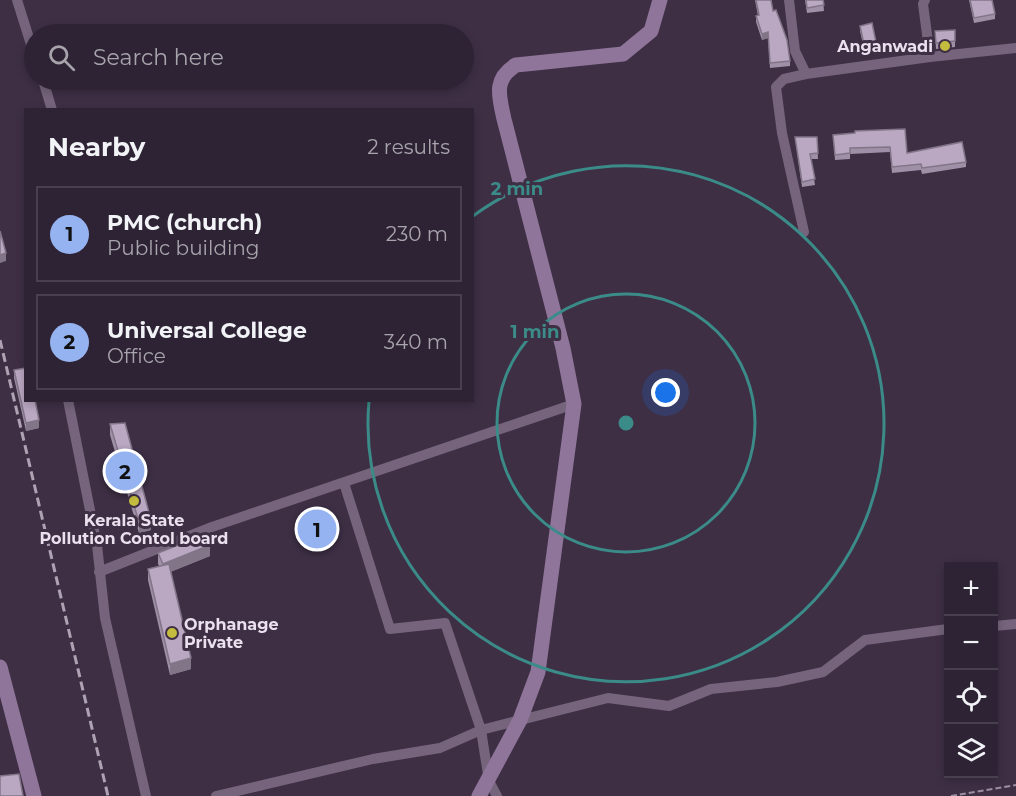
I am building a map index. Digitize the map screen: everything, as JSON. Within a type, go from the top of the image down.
[{"type":"main road","points":[[479,796],[520,720],[538,672],[574,404],[563,348],[504,119],[498,85],[505,72],[516,65],[624,54],[651,31],[660,0]]},
{"type":"main road","points":[[0,667],[34,796]]},
{"type":"street","points":[[17,0],[25,24]]},
{"type":"street","points":[[789,0],[795,51],[806,74]]},
{"type":"street","points":[[925,0],[923,4],[930,57]]},
{"type":"street","points":[[804,232],[782,133],[776,87],[784,79],[930,57],[1016,48]]},
{"type":"street","points":[[46,90],[51,108]]},
{"type":"street","points":[[68,402],[97,545],[105,618],[146,796]]},
{"type":"street","points":[[99,572],[212,527],[574,404]]},
{"type":"street","points":[[344,483],[390,629],[445,623],[481,730],[489,781],[497,796]]},
{"type":"street","points":[[998,626],[1016,624]]},
{"type":"street","points":[[216,796],[373,759],[440,748],[481,730],[609,698],[669,706],[711,688],[777,682],[824,672],[865,640],[944,630]]},
{"type":"path","points":[[951,796],[1016,785]]},
{"type":"building","points":[[756,0],[771,0],[773,11],[776,10],[787,40],[790,61],[770,63],[768,32],[762,34],[756,16],[759,15]]},
{"type":"building","points":[[806,0],[823,0],[824,5],[807,8]]},
{"type":"building","points":[[970,0],[992,0],[995,14],[974,18]]},
{"type":"building","points":[[872,23],[877,47],[865,49],[860,26]]},
{"type":"building","points":[[955,30],[955,41],[936,43],[935,31]]},
{"type":"building","points":[[905,129],[907,153],[962,142],[966,162],[922,168],[921,164],[892,167],[890,147],[850,148],[850,153],[835,155],[833,135],[855,133],[855,131]]},
{"type":"building","points":[[795,137],[817,137],[818,153],[810,154],[815,179],[802,182]]},
{"type":"building","points":[[0,231],[6,253],[0,255]]},
{"type":"building","points":[[24,368],[24,402],[35,402],[39,420],[26,423],[14,370]]},
{"type":"building","points":[[125,423],[151,520],[139,522],[110,424]]},
{"type":"building","points":[[206,534],[210,545],[163,564],[158,553]]},
{"type":"building","name":"Orphanage Private","points":[[169,564],[191,658],[170,664],[148,569]]},
{"type":"building","points":[[19,774],[23,796],[0,796],[0,776]]},
{"type":"railway","points":[[0,340],[108,796]]},
{"type":"place","name":"Anganwadi","points":[[945,46]]},
{"type":"place","name":"Universal College","points":[[125,471]]},
{"type":"place","name":"Kerala State Pollution Contol board","points":[[134,501]]},
{"type":"place","name":"PMC (church)","points":[[317,529]]},
{"type":"place","name":"Orphanage Private","points":[[172,633]]}]
